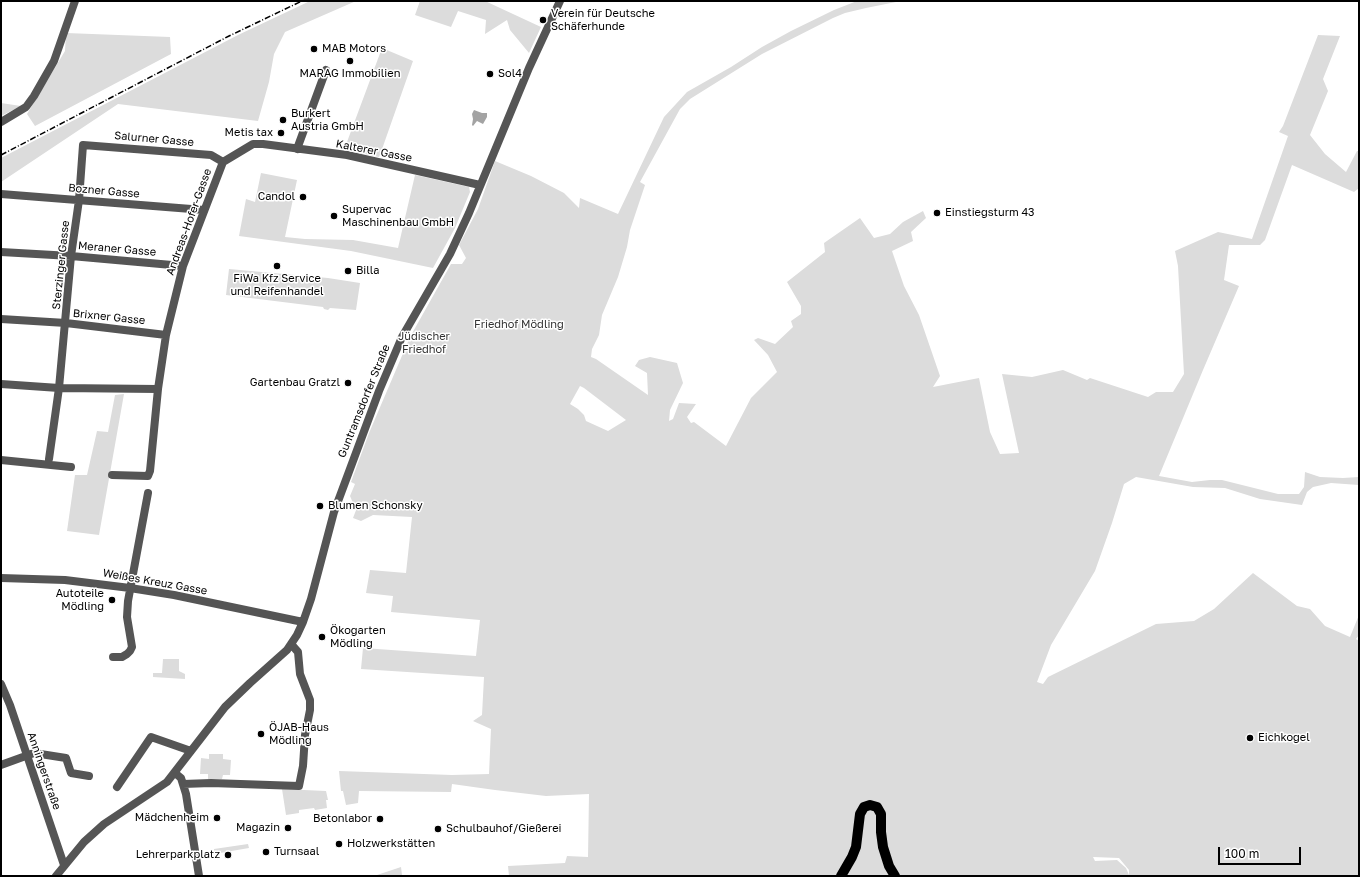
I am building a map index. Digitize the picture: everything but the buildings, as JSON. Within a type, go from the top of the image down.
[{"type":"main road","points":[[841,876],[850,862],[856,847],[859,833],[860,814],[864,807],[870,805],[877,807],[881,814],[883,847],[889,866],[895,876]]},
{"type":"street","points":[[1,122],[26,107],[34,96],[54,61],[75,1]]},
{"type":"street","name":"Guntramsdorfer Straße","points":[[56,876],[84,842],[104,824],[167,782],[225,707],[287,650],[291,644],[303,622],[334,512],[379,391],[402,337],[450,254],[469,213],[529,68],[560,1]]},
{"type":"street","points":[[297,148],[326,70]]},
{"type":"street","name":"Andreas-Hofer-Gasse","points":[[112,475],[148,476],[150,471],[158,390],[166,334],[183,266],[223,162],[253,144],[263,144]]},
{"type":"street","name":"Kalterer Gasse","points":[[263,144],[347,155],[480,185]]},
{"type":"street","name":"Salurner Gasse","points":[[83,145],[211,155],[223,162]]},
{"type":"street","name":"Sterzinger Gasse","points":[[50,459],[66,324],[79,200],[83,145]]},
{"type":"street","name":"Bozner Gasse","points":[[1,194],[204,210]]},
{"type":"street","name":"Meraner Gasse","points":[[1,252],[72,256],[183,266]]},
{"type":"street","name":"Brixner Gasse","points":[[1,319],[166,334]]},
{"type":"street","points":[[1,384],[59,388],[158,390]]},
{"type":"street","points":[[1,460],[71,468]]},
{"type":"street","points":[[113,657],[122,657],[130,651],[132,647],[127,617],[130,588],[148,493]]},
{"type":"street","name":"Weißes Kreuz Gasse","points":[[1,578],[65,580],[130,588],[174,595],[303,622]]},
{"type":"street","points":[[183,784],[211,783],[299,786],[303,766],[305,735],[310,710],[310,700],[300,674],[298,652],[291,644]]},
{"type":"street","name":"Anningerstraße","points":[[1,684],[6,693],[64,865]]},
{"type":"street","points":[[117,786],[151,737],[191,751]]},
{"type":"street","points":[[1,765],[34,753],[66,758],[70,773],[89,776]]},
{"type":"street","points":[[175,772],[181,778],[187,800],[199,876]]},
{"type":"green space","points":[[310,1],[356,1],[285,32],[274,54],[269,82],[258,121],[118,104],[1,182],[1,158],[238,35]]},
{"type":"green space","points":[[420,1],[485,1],[541,27],[529,53],[510,30],[507,20],[485,34],[486,20],[458,11],[451,27],[415,15]]},
{"type":"green space","points":[[857,1],[901,1],[845,13],[833,18],[762,54],[690,99],[680,109],[640,182],[645,185],[630,230],[627,247],[618,277],[602,315],[599,335],[592,349],[591,357],[648,395],[647,373],[635,366],[639,360],[650,357],[677,363],[683,383],[670,410],[669,421],[673,419],[679,403],[696,404],[687,417],[691,423],[694,422],[726,446],[751,398],[777,372],[768,355],[754,340],[758,338],[775,344],[793,327],[791,321],[801,314],[801,306],[787,282],[825,252],[824,243],[860,218],[874,238],[890,234],[903,222],[923,211],[926,218],[911,232],[913,241],[892,251],[904,286],[919,315],[940,376],[933,387],[979,378],[990,432],[1000,454],[1019,453],[1002,374],[1032,377],[1063,370],[1087,380],[1090,378],[1148,397],[1156,392],[1173,392],[1184,374],[1178,266],[1175,251],[1218,232],[1252,239],[1288,136],[1279,132],[1283,126],[1318,35],[1340,36],[1323,79],[1328,91],[1310,135],[1325,154],[1346,172],[1357,151],[1359,151],[1359,188],[1354,192],[1292,165],[1265,240],[1260,245],[1229,245],[1224,280],[1239,286],[1159,476],[1192,482],[1222,480],[1278,494],[1299,494],[1304,487],[1305,472],[1320,477],[1359,477],[1359,485],[1331,483],[1313,487],[1307,492],[1302,505],[1260,499],[1225,488],[1193,487],[1136,477],[1124,484],[1095,571],[1051,645],[1037,682],[1043,684],[1048,677],[1156,624],[1194,621],[1214,609],[1253,573],[1297,606],[1310,609],[1325,626],[1350,637],[1359,615],[1359,635],[1356,639],[1359,641],[1359,876],[899,876],[890,860],[884,818],[868,801],[854,846],[838,876],[509,876],[508,866],[565,863],[567,856],[588,857],[589,794],[546,796],[452,784],[451,792],[359,791],[358,803],[346,805],[343,791],[341,791],[339,771],[452,775],[489,774],[491,729],[473,721],[482,715],[484,677],[361,669],[363,648],[476,656],[480,620],[391,612],[393,596],[366,593],[370,570],[406,573],[412,517],[373,515],[361,521],[353,518],[358,505],[353,503],[350,496],[355,484],[351,482],[369,433],[410,337],[451,264],[462,264],[466,258],[459,245],[478,209],[495,161],[531,176],[564,193],[579,208],[580,198],[618,214],[664,117],[687,92],[731,67],[762,47],[834,10]],"holes":[[[580,386],[584,388],[626,420],[608,431],[586,421],[584,415],[570,404]],[[1093,857],[1119,858],[1129,870],[1129,875],[1126,868],[1117,860],[1095,861]]]},
{"type":"green space","points":[[66,33],[170,37],[171,54],[35,126],[27,114],[65,51]]},
{"type":"green space","points":[[382,48],[413,61],[379,157],[344,150]]},
{"type":"green space","points":[[1,103],[21,106],[1,116]]},
{"type":"green space","points":[[261,173],[297,180],[285,237],[353,240],[398,248],[415,175],[469,187],[470,192],[455,228],[433,268],[351,251],[239,236],[246,199],[255,202]]},
{"type":"green space","points":[[229,269],[328,278],[360,283],[356,310],[330,308],[328,310],[324,309],[323,307],[226,295]]},
{"type":"green space","points":[[124,394],[99,535],[67,531],[75,475],[87,475],[97,431],[108,432],[115,395]]},
{"type":"green space","points":[[163,659],[179,659],[179,671],[185,674],[185,679],[153,677],[153,673],[162,673]]},
{"type":"green space","points":[[209,754],[223,754],[223,759],[231,760],[230,775],[223,775],[222,779],[208,779],[208,774],[200,774],[201,758],[209,759]]},
{"type":"green space","points":[[282,789],[326,791],[328,800],[326,800],[327,808],[299,810],[299,813],[286,815]]},
{"type":"green space","points":[[869,810],[873,810],[876,814],[889,876],[844,876],[865,814]]},
{"type":"green space","points":[[248,844],[249,848],[214,854],[214,849]]},
{"type":"green space","points":[[401,867],[402,875],[374,876]]},
{"type":"shaded area","points":[[474,110],[487,113],[487,117],[483,124],[477,121],[473,126],[472,125],[472,114]]},
{"type":"railway","points":[[1,155],[229,36],[302,1]]},
{"type":"place","name":"Verein für Deutsche Schäferhunde","points":[[543,20]]},
{"type":"place","name":"MAB Motors","points":[[314,49]]},
{"type":"place","name":"MARAG Immobilien","points":[[350,61]]},
{"type":"place","name":"Sol4","points":[[490,74]]},
{"type":"place","name":"Burkert Austria GmbH","points":[[283,120]]},
{"type":"place","name":"Metis tax","points":[[281,133]]},
{"type":"place","name":"Candol","points":[[303,197]]},
{"type":"place","name":"Einstiegsturm 43","points":[[937,213]]},
{"type":"place","name":"Supervac Maschinenbau GmbH","points":[[334,216]]},
{"type":"place","name":"FiWa Kfz Service und Reifenhandel","points":[[277,266]]},
{"type":"place","name":"Billa","points":[[348,271]]},
{"type":"place","name":"Gartenbau Gratzl","points":[[348,383]]},
{"type":"place","name":"Blumen Schonsky","points":[[320,506]]},
{"type":"place","name":"Autoteile Mödling","points":[[112,600]]},
{"type":"place","name":"Ökogarten Mödling","points":[[322,637]]},
{"type":"place","name":"ÖJAB-Haus Mödling","points":[[261,734]]},
{"type":"place","name":"Eichkogel","points":[[1250,738]]},
{"type":"place","name":"Mädchenheim","points":[[217,818]]},
{"type":"place","name":"Betonlabor","points":[[380,819]]},
{"type":"place","name":"Magazin","points":[[288,828]]},
{"type":"place","name":"Schulbauhof/Gießerei","points":[[438,829]]},
{"type":"place","name":"Holzwerkstätten","points":[[339,844]]},
{"type":"place","name":"Turnsaal","points":[[266,852]]},
{"type":"place","name":"Lehrerparkplatz","points":[[228,855]]},
{"type":"park label","name":"Friedhof Mödling","points":[[519,325]]},
{"type":"park label","name":"Jüdischer Friedhof","points":[[424,343]]}]
